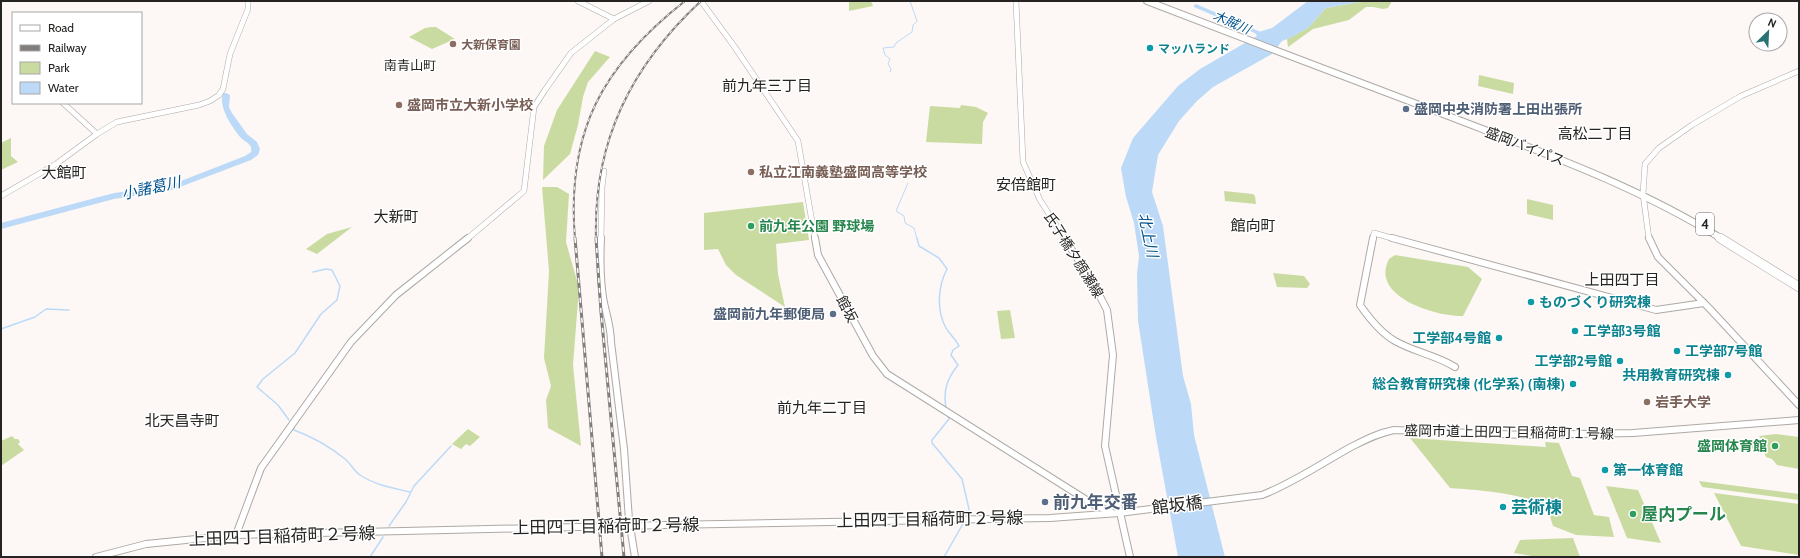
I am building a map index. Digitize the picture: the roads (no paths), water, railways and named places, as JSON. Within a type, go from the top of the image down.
[{"type":"highway","name":"盛岡バイパス","points":[[1147,1],[1246,38]]},
{"type":"highway","name":"盛岡バイパス","points":[[1153,1],[1643,192],[1721,233],[1799,283]]},
{"type":"highway","name":"盛岡バイパス","points":[[1643,192],[1726,240],[1799,287]]},
{"type":"street","points":[[1,196],[56,164],[97,134],[120,121],[199,105],[210,101],[219,95],[223,89],[230,54],[248,9],[248,1]]},
{"type":"street","points":[[578,1],[614,19]]},
{"type":"street","points":[[236,536],[261,468],[351,342],[396,295],[502,211],[524,191],[534,107],[571,53],[614,19],[649,1]]},
{"type":"street","name":"館坂","points":[[701,1],[792,130],[798,142],[807,200],[818,255],[873,356],[887,374],[1096,506],[1109,511],[1118,512]]},
{"type":"street","name":"氏子橋夕顔瀬線","points":[[1016,1],[1023,162],[1040,200],[1092,281],[1107,310],[1113,355],[1105,446],[1118,512],[1130,557]]},
{"type":"street","points":[[1799,71],[1741,96],[1692,125],[1659,148],[1645,164],[1643,192],[1649,238],[1658,257],[1799,406]]},
{"type":"street","points":[[64,104],[97,134]]},
{"type":"street","points":[[604,172],[602,187],[602,230],[600,256],[604,302],[611,329],[611,342],[624,449],[629,520],[635,557]]},
{"type":"street","points":[[1455,367],[1446,361],[1396,342],[1366,314],[1360,305],[1374,234],[1656,310],[1704,304]]},
{"type":"street","name":"盛岡市道上田四丁目稲荷町１号線","points":[[1235,498],[1262,495],[1282,487],[1317,465],[1371,437],[1383,432],[1394,430],[1526,435],[1633,433],[1799,420]]},
{"type":"street","name":"館坂橋","points":[[1118,512],[1235,498]]},
{"type":"street","name":"上田四丁目稲荷町２号線","points":[[96,557],[146,544],[197,538],[236,536],[961,518],[1050,518],[1118,512]]},
{"type":"water","name":"北上川","points":[[1308,1],[1365,1],[1326,8],[1308,28],[1282,41],[1272,54],[1213,87],[1197,101],[1179,121],[1158,155],[1152,192],[1163,226],[1183,376],[1191,404],[1194,435],[1225,557],[1178,557],[1156,437],[1138,321],[1137,274],[1139,256],[1134,223],[1126,197],[1121,168],[1133,138],[1178,86],[1200,69],[1257,36],[1255,33],[1272,28]]},
{"type":"waterway","points":[[890,72],[891,69],[888,64],[890,59],[885,55],[883,48],[894,47],[896,43],[912,32],[913,25],[917,21],[910,1]]},
{"type":"waterway","name":"木賊川","points":[[1196,6],[1268,37]]},
{"type":"waterway","name":"小諸葛川","points":[[1,226],[114,196],[169,188],[248,158],[255,153],[256,149],[254,144],[244,136],[228,113],[225,107],[226,95]]},
{"type":"waterway","points":[[908,183],[896,211],[904,216],[905,223],[914,228],[917,239]]},
{"type":"waterway","points":[[917,238],[919,246],[939,258],[947,269],[940,290],[939,298],[941,314],[946,328],[959,346],[953,350],[951,355],[958,365],[951,375],[947,385],[945,396],[946,408]]},
{"type":"waterway","points":[[289,420],[278,405],[257,387],[263,379],[295,353],[321,314],[337,300],[340,286],[332,270],[326,269],[313,272]]},
{"type":"waterway","points":[[1,329],[35,317],[46,309],[69,310]]},
{"type":"waterway","points":[[948,416],[949,419],[932,440],[932,443],[962,479],[969,509],[966,518]]},
{"type":"waterway","points":[[294,425],[294,430],[327,446],[347,461],[358,473],[366,478],[384,486],[410,492]]},
{"type":"waterway","points":[[389,526],[406,502],[414,486],[451,446]]},
{"type":"waterway","points":[[944,557],[964,522]]},
{"type":"waterway","points":[[370,557],[383,537]]},
{"type":"railway","points":[[575,239],[574,201],[577,166],[584,134],[596,104],[611,77],[632,51],[656,26],[685,1]]},
{"type":"railway","points":[[596,238],[597,204],[601,170],[609,138],[621,108],[636,79],[655,52],[676,26],[701,1]]},
{"type":"railway","points":[[575,238],[602,557]]},
{"type":"railway","points":[[596,238],[601,312],[624,557]]},
{"type":"place","name":"大新保育園","points":[[453,44]]},
{"type":"place","name":"マッハランド","points":[[1150,48]]},
{"type":"place","name":"盛岡市立大新小学校","points":[[399,105]]},
{"type":"place","name":"盛岡中央消防署上田出張所","points":[[1406,109]]},
{"type":"place","name":"私立江南義塾盛岡高等学校","points":[[751,172]]},
{"type":"place","name":"前九年公園 野球場","points":[[751,226]]},
{"type":"place","name":"ものづくり研究棟","points":[[1531,302]]},
{"type":"place","name":"盛岡前九年郵便局","points":[[833,314]]},
{"type":"place","name":"工学部3号館","points":[[1575,331]]},
{"type":"place","name":"工学部4号館","points":[[1499,338]]},
{"type":"place","name":"工学部7号館","points":[[1677,351]]},
{"type":"place","name":"工学部2号館","points":[[1620,361]]},
{"type":"place","name":"共用教育研究棟","points":[[1728,375]]},
{"type":"place","name":"総合教育研究棟 (化学系) (南棟)","points":[[1573,384]]},
{"type":"place","name":"岩手大学","points":[[1647,402]]},
{"type":"place","name":"盛岡体育館","points":[[1775,446]]},
{"type":"place","name":"第一体育館","points":[[1605,470]]},
{"type":"place","name":"前九年交番","points":[[1045,502]]},
{"type":"place","name":"芸術棟","points":[[1503,507]]},
{"type":"place","name":"屋内プール","points":[[1633,514]]},
{"type":"district","name":"南青山町","points":[[410,65]]},
{"type":"district","name":"前九年三丁目","points":[[767,86]]},
{"type":"district","name":"高松二丁目","points":[[1595,134]]},
{"type":"district","name":"大館町","points":[[64,173]]},
{"type":"district","name":"安倍館町","points":[[1026,185]]},
{"type":"district","name":"大新町","points":[[396,217]]},
{"type":"district","name":"館向町","points":[[1253,226]]},
{"type":"district","name":"上田四丁目","points":[[1622,280]]},
{"type":"district","name":"前九年二丁目","points":[[822,408]]},
{"type":"district","name":"北天昌寺町","points":[[182,421]]}]
